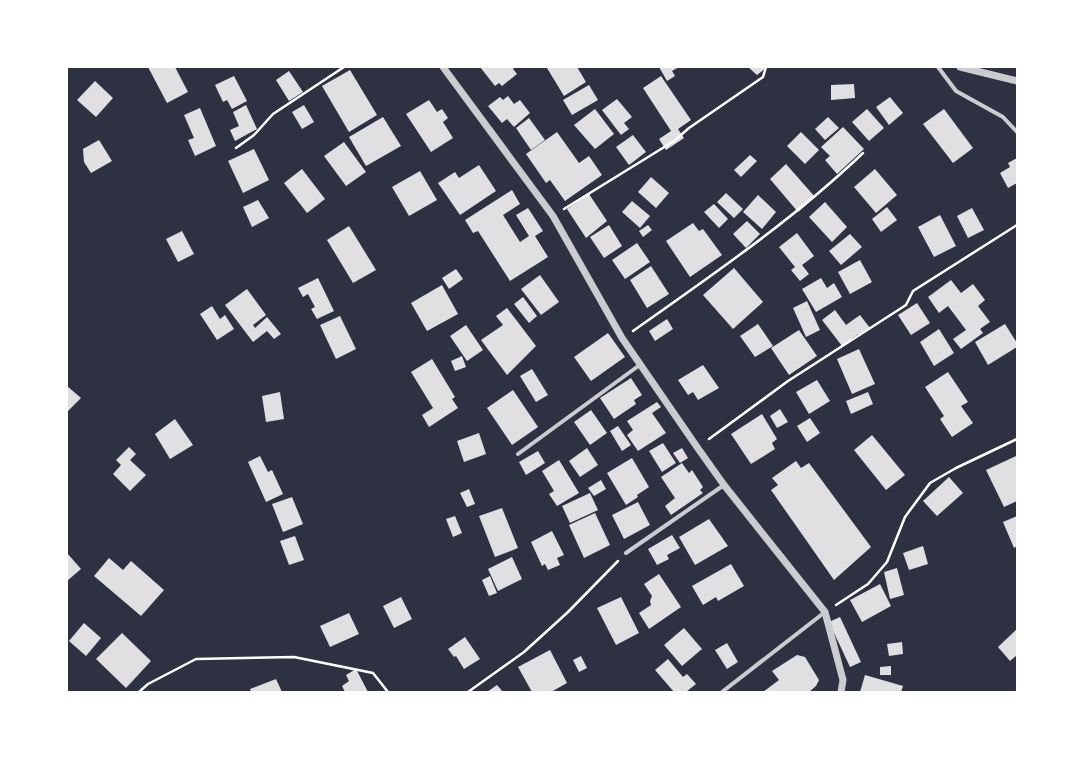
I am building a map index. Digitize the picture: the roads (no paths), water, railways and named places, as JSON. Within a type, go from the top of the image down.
[{"type":"street","points":[[444,67],[553,216],[622,338],[697,447],[724,485],[825,612],[843,680],[841,692]]},
{"type":"street","points":[[938,67],[956,92],[1003,117],[1017,132]]},
{"type":"street","points":[[960,67],[1017,80]]},
{"type":"street","points":[[518,454],[641,364]]},
{"type":"street","points":[[626,553],[724,485]]},
{"type":"street","points":[[722,692],[825,612]]}]
